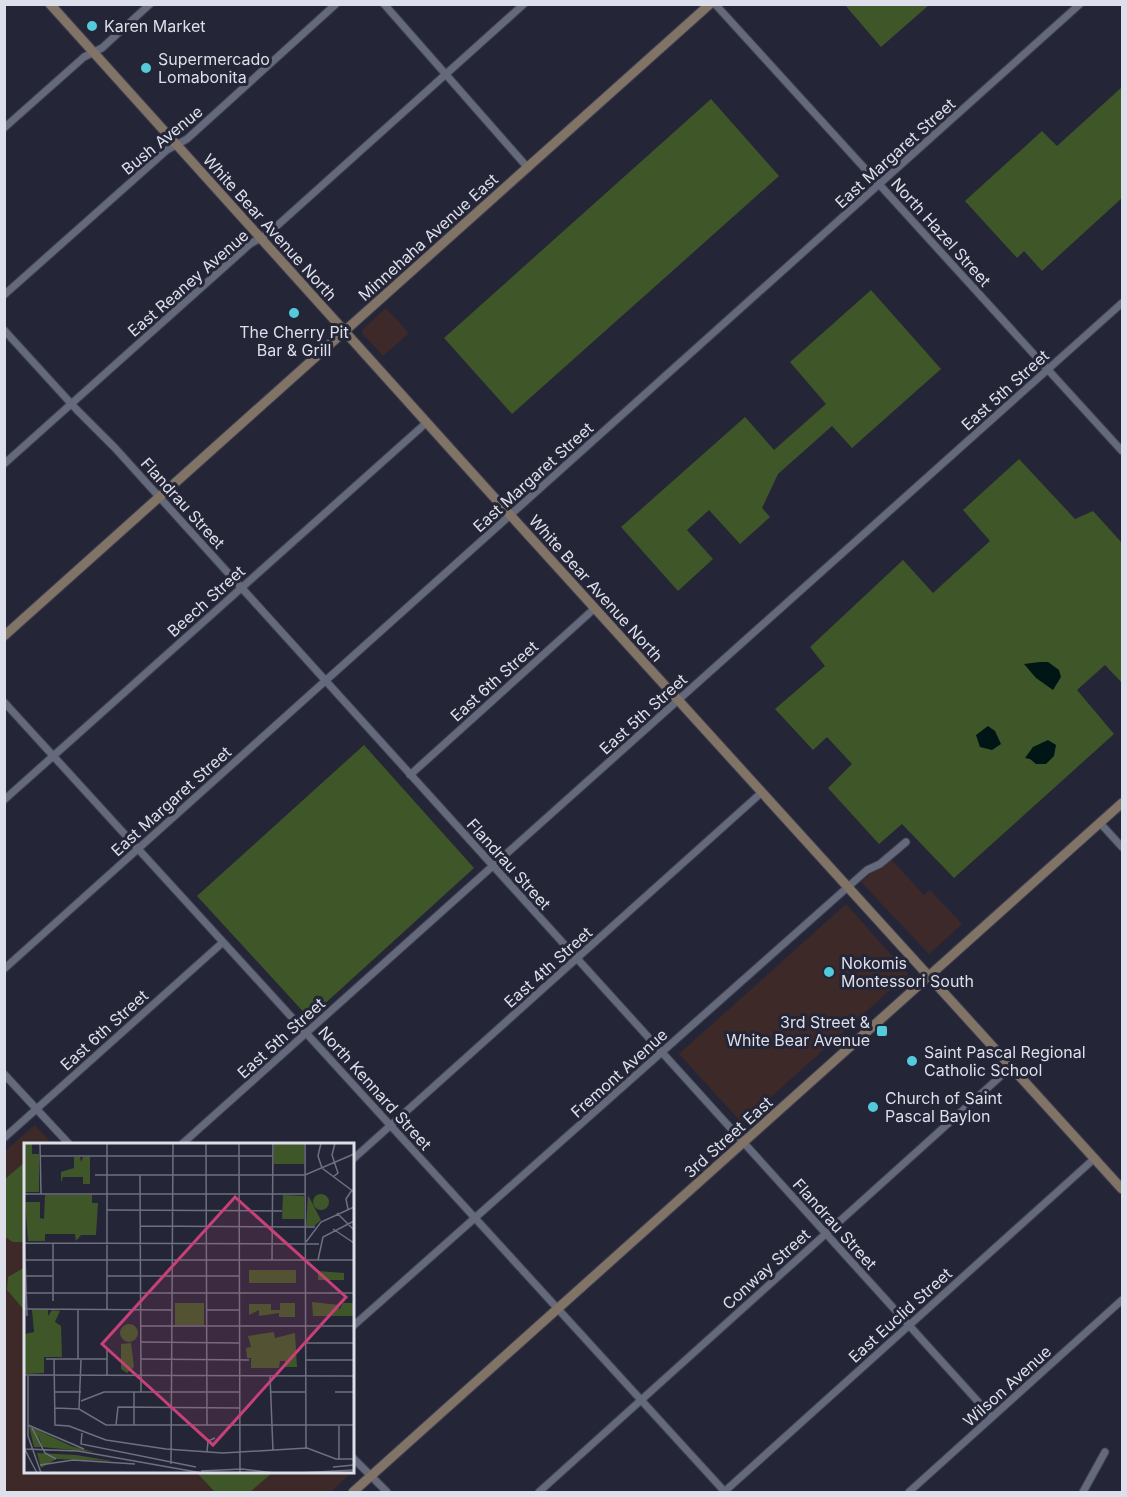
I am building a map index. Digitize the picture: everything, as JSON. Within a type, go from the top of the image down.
[{"type":"main road","name":"White Bear Avenue North","points":[[50,4],[175,146],[302,282],[344,332],[510,516],[1122,1189]]},
{"type":"main road","name":"Minnehaha Avenue East","points":[[4,636],[710,4]]},
{"type":"main road","name":"3rd Street East","points":[[353,1492],[1122,803]]},
{"type":"street","points":[[4,128],[84,57],[102,48],[150,4]]},
{"type":"street","name":"Bush Avenue","points":[[4,296],[167,150],[187,139],[336,4]]},
{"type":"street","points":[[384,4],[528,168]]},
{"type":"street","name":"East Reaney Avenue","points":[[4,464],[250,244],[269,233],[524,4]]},
{"type":"street","name":"North Hazel Street","points":[[715,4],[1122,451]]},
{"type":"street","name":"East Margaret Street","points":[[4,969],[1080,4]]},
{"type":"street","name":"East 5th Street","points":[[183,1143],[1122,303]]},
{"type":"street","name":"Flandrau Street","points":[[4,330],[159,497],[992,1417]]},
{"type":"street","name":"Beech Street","points":[[4,800],[426,423]]},
{"type":"street","name":"East 6th Street","points":[[410,775],[595,608]]},
{"type":"street","name":"North Kennard Street","points":[[4,702],[724,1492]]},
{"type":"street","name":"East 4th Street","points":[[354,1158],[761,793]]},
{"type":"street","points":[[1100,823],[1122,847]]},
{"type":"street","name":"Fremont Avenue","points":[[354,1326],[867,870],[880,864],[906,842]]},
{"type":"street","name":"East 6th Street","points":[[4,1138],[222,943]]},
{"type":"street","name":"Conway Street","points":[[539,1492],[1012,1066]]},
{"type":"street","points":[[4,1074],[68,1143]]},
{"type":"street","name":"East Euclid Street","points":[[724,1492],[1095,1158]]},
{"type":"street","name":"Wilson Avenue","points":[[909,1492],[1122,1300]]},
{"type":"street","points":[[1083,1492],[1105,1452]]},
{"type":"street","points":[[354,1458],[387,1492]]},
{"type":"shaded area","points":[[386,308],[409,333],[383,356],[362,333],[363,329]]},
{"type":"shaded area","points":[[1048,662],[1059,670],[1061,677],[1053,690],[1036,678],[1024,664]]},
{"type":"shaded area","points":[[988,726],[995,731],[1001,744],[992,750],[980,747],[976,735]]},
{"type":"shaded area","points":[[1048,740],[1056,745],[1054,756],[1046,764],[1036,764],[1025,758],[1033,747]]},
{"type":"shaded area","points":[[889,857],[924,895],[930,890],[962,924],[929,954],[861,882]]},
{"type":"shaded area","points":[[846,904],[908,974],[742,1123],[679,1054]]},
{"type":"shaded area","points":[[35,1125],[51,1143],[24,1143],[24,1473],[351,1473],[331,1492],[5,1492],[4,1152]]},
{"type":"green space","points":[[845,5],[929,5],[881,47]]},
{"type":"green space","points":[[1122,87],[1122,198],[1042,271],[1024,251],[1017,258],[965,201],[1042,131],[1057,146]]},
{"type":"green space","points":[[711,99],[779,176],[512,414],[444,338]]},
{"type":"green space","points":[[871,290],[941,369],[852,448],[832,426],[778,474],[762,508],[770,517],[740,544],[709,510],[687,530],[713,559],[678,591],[621,527],[745,417],[774,450],[826,404],[790,362]]},
{"type":"green space","points":[[1019,459],[1075,519],[1093,511],[1122,543],[1122,683],[1105,665],[1077,690],[1114,734],[954,878],[902,824],[879,844],[828,788],[852,764],[827,737],[813,750],[775,709],[825,666],[810,647],[903,560],[933,593],[990,541],[963,510]]},
{"type":"green space","points":[[364,745],[474,868],[309,1018],[197,896]]},
{"type":"green space","points":[[24,1163],[24,1242],[13,1242],[5,1237],[5,1179]]},
{"type":"green space","points":[[24,1268],[24,1310],[7,1290],[8,1277]]},
{"type":"green space","points":[[197,1473],[272,1473],[250,1492],[215,1492]]},
{"type":"place","name":"Karen Market","points":[[92,26]]},
{"type":"place","name":"Supermercado Lomabonita","points":[[146,68]]},
{"type":"place","name":"The Cherry Pit Bar & Grill","points":[[294,313]]},
{"type":"place","name":"Nokomis Montessori South","points":[[829,972]]},
{"type":"place","name":"3rd Street & White Bear Avenue","points":[[882,1031]]},
{"type":"place","name":"Saint Pascal Regional Catholic School","points":[[912,1061]]},
{"type":"place","name":"Church of Saint Pascal Baylon","points":[[873,1107]]}]
